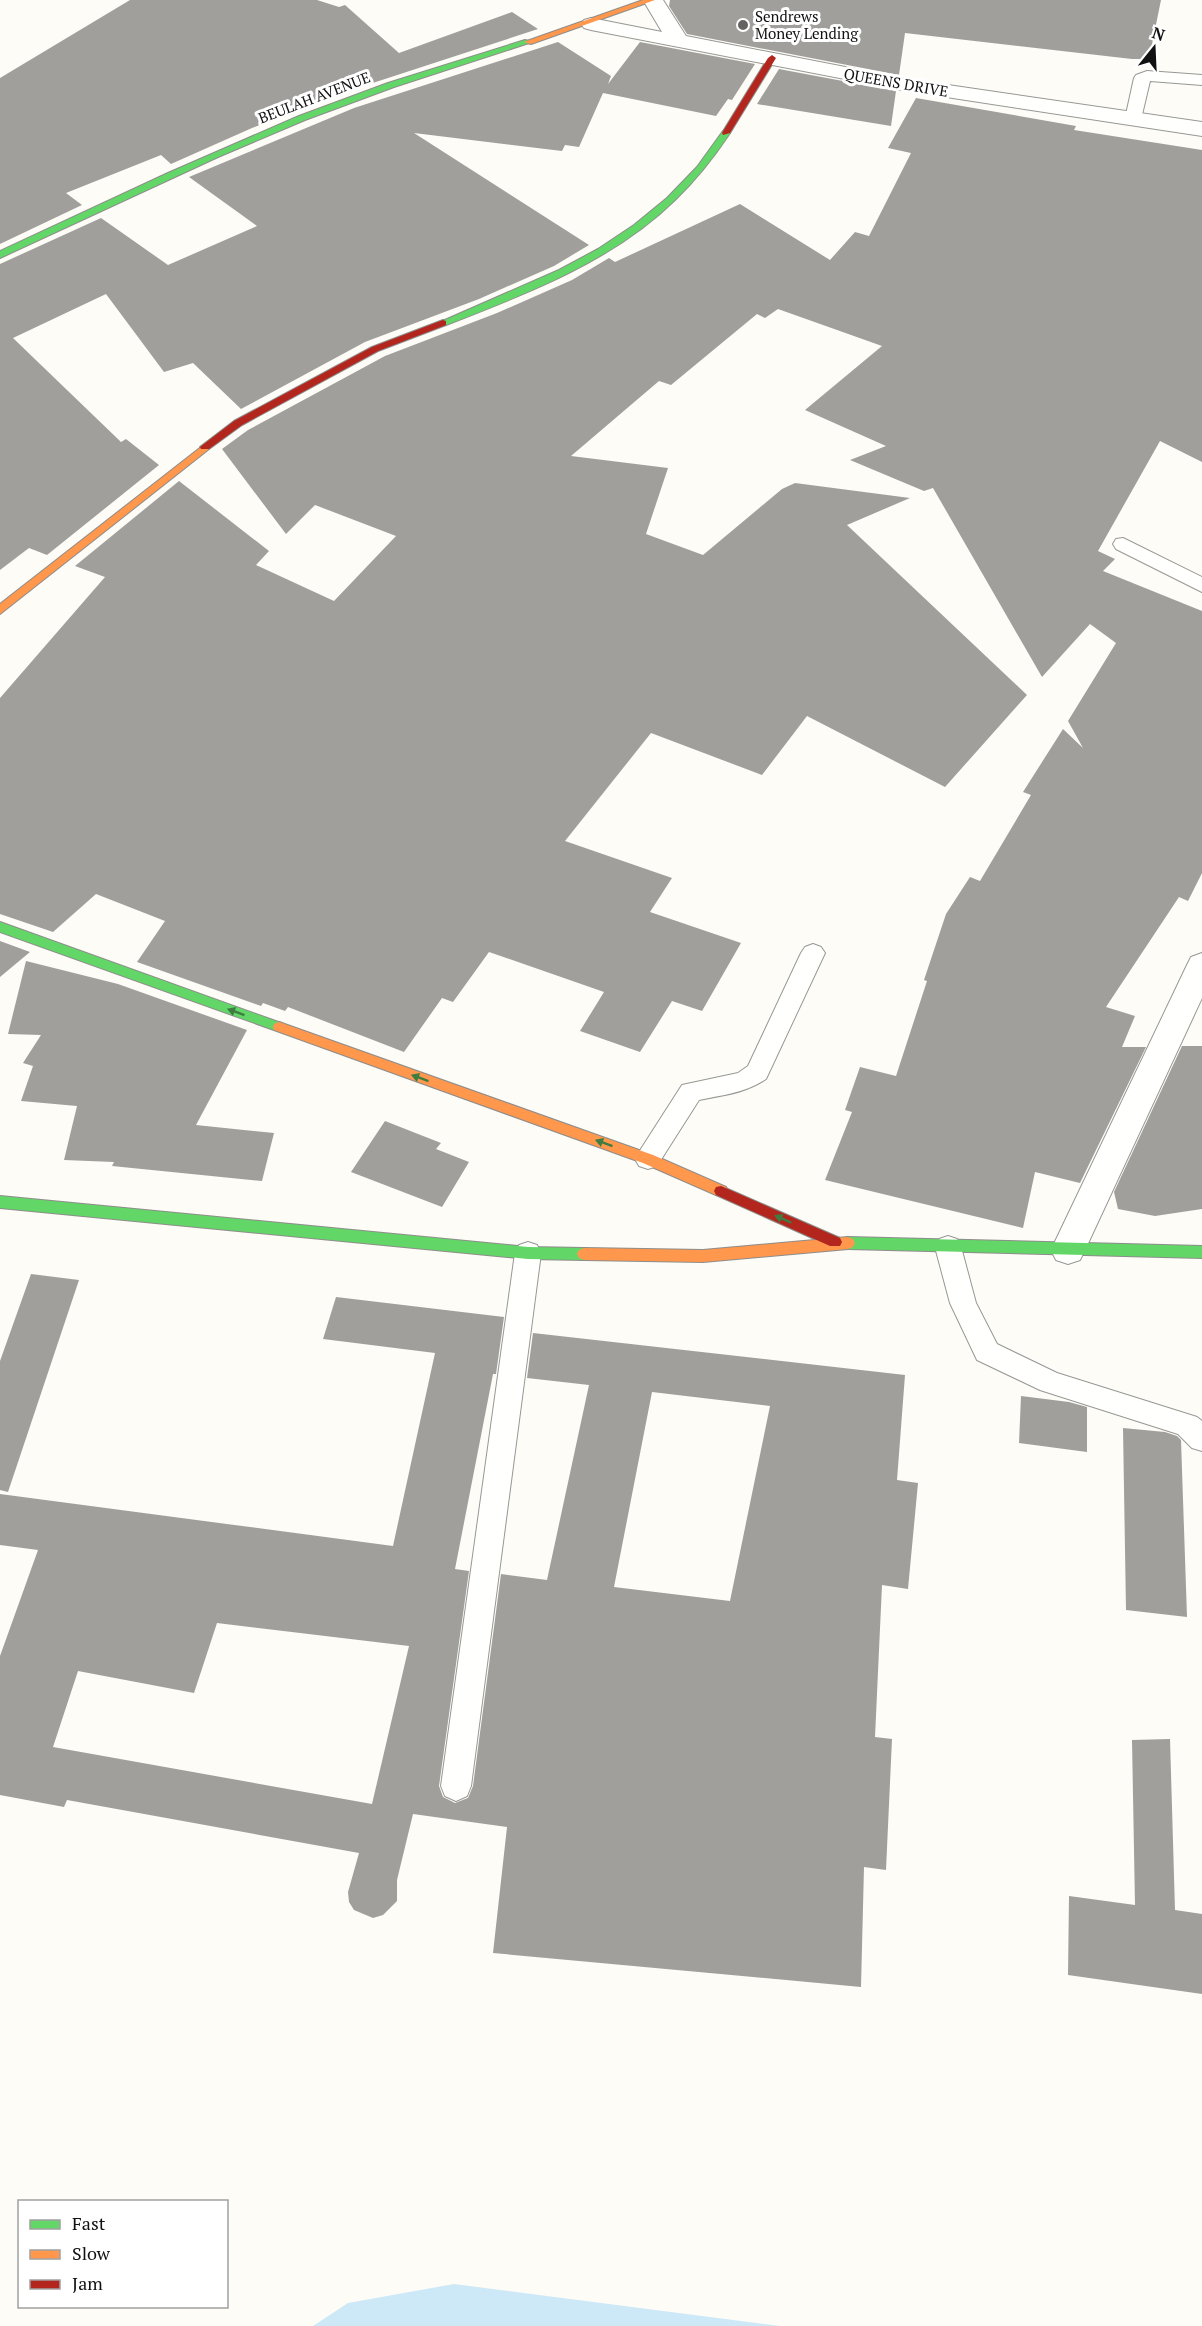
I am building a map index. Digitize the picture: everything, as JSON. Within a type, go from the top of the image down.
[{"type":"street","name":"BEULAH AVENUE","points":[[0,255],[183,168],[345,101],[591,24],[652,0]]},
{"type":"street","points":[[652,0],[678,40]]},
{"type":"street","name":"QUEENS DRIVE","points":[[591,24],[907,85],[1202,129]]},
{"type":"street","points":[[0,610],[184,461],[237,423],[375,349],[488,306],[563,273],[650,218],[713,154],[772,58]]},
{"type":"street","points":[[0,927],[648,1159],[837,1243]]},
{"type":"street","points":[[1068,1250],[1202,966]]},
{"type":"street","points":[[0,1202],[528,1252],[703,1256],[837,1243],[1202,1252]]},
{"type":"lane","points":[[1133,119],[1142,78],[1153,74],[1202,80]]},
{"type":"lane","points":[[1123,544],[1202,585]]},
{"type":"lane","points":[[648,1159],[692,1092],[745,1081],[757,1072],[813,954]]},
{"type":"lane","points":[[948,1247],[963,1303],[987,1352],[1050,1382],[1187,1425],[1202,1439]]},
{"type":"lane","points":[[456,1786],[528,1252]]},
{"type":"water","points":[[454,2284],[780,2326],[313,2326],[348,2303]]},
{"type":"building","points":[[130,0],[317,0],[339,7],[345,5],[399,53],[512,12],[538,29],[339,94],[252,128],[171,164],[161,155],[66,193],[82,205],[0,244],[0,78]]},
{"type":"building","points":[[670,0],[1161,0],[1149,59],[1132,59],[905,33],[899,75],[687,34],[669,6]]},
{"type":"building","points":[[558,42],[611,76],[608,84],[640,42],[755,64],[732,100],[728,99],[716,116],[603,93],[579,147],[565,145],[562,151],[414,133],[589,245],[554,266],[479,299],[365,342],[241,409],[193,363],[164,372],[106,294],[13,338],[121,442],[126,439],[159,465],[47,555],[29,548],[0,570],[0,264],[101,218],[168,265],[257,226],[189,177],[354,108]]},
{"type":"building","points":[[779,69],[896,91],[891,126],[757,104]]},
{"type":"building","points":[[916,98],[1076,126],[1074,130],[1202,150],[1202,462],[1160,441],[1098,551],[1115,559],[1103,571],[1202,611],[1202,873],[1188,901],[1179,897],[1106,1007],[1135,1016],[1122,1047],[1146,1047],[1080,1183],[1035,1172],[1023,1228],[825,1180],[852,1112],[845,1110],[860,1067],[896,1076],[946,914],[970,877],[980,881],[1031,795],[1023,792],[1063,729],[1083,748],[1068,721],[1116,643],[1090,624],[1042,677],[933,488],[924,491],[850,460],[886,446],[805,410],[882,346],[778,309],[765,318],[757,314],[671,385],[659,381],[571,456],[668,468],[646,534],[703,555],[782,489],[795,483],[910,498],[847,525],[1027,695],[945,787],[807,716],[762,775],[651,733],[565,841],[672,878],[650,912],[741,943],[702,1011],[672,1001],[640,1052],[580,1031],[604,992],[489,952],[453,1002],[442,998],[404,1052],[288,1007],[285,1011],[263,1003],[261,1006],[137,962],[165,921],[96,894],[53,932],[0,914],[0,698],[105,577],[75,566],[179,481],[269,551],[256,565],[334,601],[396,536],[315,505],[286,534],[222,449],[248,430],[385,356],[497,313],[572,280],[609,258],[615,262],[740,204],[830,260],[855,232],[869,236],[911,153],[888,148]]},
{"type":"building","points":[[0,941],[30,952],[0,977]]},
{"type":"building","points":[[26,961],[118,984],[247,1030],[196,1125],[274,1133],[262,1181],[112,1166],[114,1162],[64,1160],[77,1106],[21,1101],[33,1066],[23,1063],[41,1035],[8,1034]]},
{"type":"building","points":[[1182,1046],[1202,1046],[1202,1209],[1155,1216],[1118,1209],[1114,1192]]},
{"type":"building","points":[[385,1121],[441,1143],[436,1149],[469,1162],[442,1207],[351,1172]]},
{"type":"building","points":[[31,1274],[79,1280],[8,1492],[0,1490],[0,1361]]},
{"type":"building","points":[[336,1297],[504,1317],[496,1374],[493,1374],[455,1569],[469,1571],[439,1786],[443,1797],[455,1803],[468,1798],[473,1786],[501,1574],[547,1580],[589,1385],[527,1378],[533,1333],[905,1375],[897,1480],[918,1483],[908,1589],[882,1585],[875,1737],[892,1739],[886,1870],[864,1867],[861,1987],[493,1953],[507,1827],[413,1814],[397,1880],[397,1901],[383,1915],[373,1918],[354,1910],[349,1902],[348,1892],[359,1853],[67,1800],[64,1807],[0,1795],[0,1656],[38,1550],[0,1545],[0,1494],[393,1546],[435,1353],[323,1339]],"holes":[[[652,1392],[770,1406],[730,1601],[614,1587]],[[217,1623],[409,1646],[372,1804],[53,1747],[78,1671],[194,1693]]]},
{"type":"building","points":[[1021,1396],[1069,1402],[1087,1407],[1087,1452],[1019,1443]]},
{"type":"building","points":[[1123,1428],[1165,1432],[1181,1440],[1187,1617],[1126,1610]]},
{"type":"building","points":[[1170,1739],[1175,1910],[1202,1914],[1202,1994],[1068,1975],[1069,1896],[1135,1905],[1132,1740]]},
{"type":"traffic: fast","points":[[0,255],[302,118],[391,85],[528,42]]},
{"type":"traffic: fast","points":[[443,323],[523,291],[563,272],[601,251],[637,227],[671,200],[700,169],[726,133]]},
{"type":"traffic: fast","points":[[0,927],[279,1027]]},
{"type":"traffic: fast","points":[[0,1202],[528,1253],[584,1254]]},
{"type":"traffic: fast","points":[[848,1243],[1202,1252]]},
{"type":"traffic: slow","points":[[528,42],[651,0]]},
{"type":"traffic: slow","points":[[0,610],[205,447]]},
{"type":"traffic: slow","points":[[279,1027],[648,1159],[721,1191]]},
{"type":"traffic: slow","points":[[584,1254],[703,1256],[848,1243]]},
{"type":"traffic: jam","points":[[726,133],[772,58]]},
{"type":"traffic: jam","points":[[205,447],[238,423],[375,349],[443,323]]},
{"type":"traffic: jam","points":[[721,1191],[835,1242]]},
{"type":"place","name":"Sendrews Money Lending","points":[[743,25]]}]
